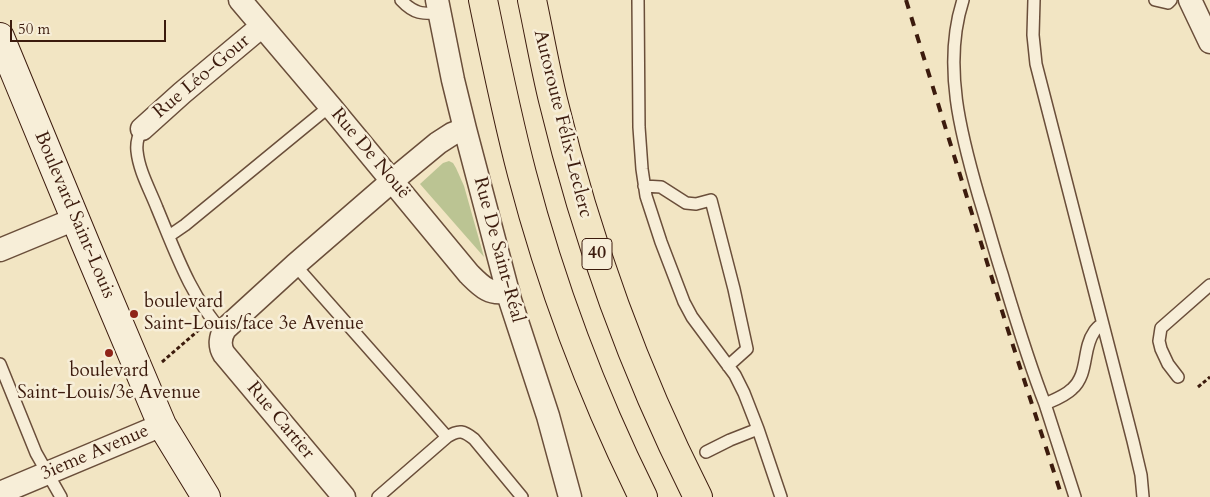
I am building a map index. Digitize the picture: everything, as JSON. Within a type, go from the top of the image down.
[{"type":"highway","points":[[483,0],[522,173],[545,252],[570,326],[594,388],[643,497]]},
{"type":"highway","name":"Autoroute Félix-Leclerc","points":[[532,0],[560,129],[596,253],[642,376],[698,497]]},
{"type":"street","name":"Rue De Nouë","points":[[240,0],[474,279],[493,292],[508,291]]},
{"type":"street","points":[[1190,0],[1210,42]]},
{"type":"street","name":"Rue De Saint-Réal","points":[[438,6],[465,129],[508,291],[548,416],[570,497]]},
{"type":"street","name":"Rue Léo-Gour","points":[[142,129],[182,92],[262,26]]},
{"type":"street","name":"Boulevard Saint-Louis","points":[[0,37],[162,425],[206,497]]},
{"type":"street","points":[[216,333],[438,143],[452,134],[465,129]]},
{"type":"street","points":[[0,250],[75,219]]},
{"type":"street","name":"Rue Cartier","points":[[216,333],[224,354],[344,497]]},
{"type":"street","name":"3ieme Avenue","points":[[0,493],[162,425]]},
{"type":"lane","points":[[401,0],[417,12],[438,6]]},
{"type":"lane","points":[[638,0],[639,127],[644,186],[650,210],[684,302],[744,392],[781,497]]},
{"type":"lane","points":[[963,0],[954,54],[958,110],[996,256],[1030,364],[1076,497]]},
{"type":"lane","points":[[1034,0],[1033,35],[1036,64],[1135,450],[1141,475],[1143,497]]},
{"type":"lane","points":[[1154,0],[1168,3],[1170,0]]},
{"type":"lane","points":[[168,236],[185,225],[330,106]]},
{"type":"lane","points":[[142,129],[137,142],[139,162],[144,178],[168,236],[198,299],[211,319],[216,333]]},
{"type":"lane","points":[[644,186],[661,186],[686,203],[696,204],[711,200],[747,349],[728,366]]},
{"type":"lane","points":[[296,266],[447,437]]},
{"type":"lane","points":[[1178,377],[1168,364],[1161,349],[1159,341],[1161,328],[1210,285]]},
{"type":"lane","points":[[1045,404],[1068,392],[1079,381],[1091,336],[1102,324]]},
{"type":"lane","points":[[0,364],[3,379],[36,453],[61,497]]},
{"type":"lane","points":[[706,452],[758,429]]},
{"type":"lane","points":[[378,497],[455,432],[464,432],[474,439],[522,497]]},
{"type":"path","points":[[167,358],[216,333]]},
{"type":"path","points":[[1198,387],[1210,377]]},
{"type":"green space","points":[[449,161],[456,168],[464,186],[484,257],[420,184],[443,163]]},
{"type":"railway","points":[[906,0],[1007,327],[1062,497]]},
{"type":"place","name":"boulevard Saint-Louis/face 3e Avenue","points":[[134,314]]},
{"type":"place","name":"boulevard Saint-Louis/3e Avenue","points":[[109,353]]}]
